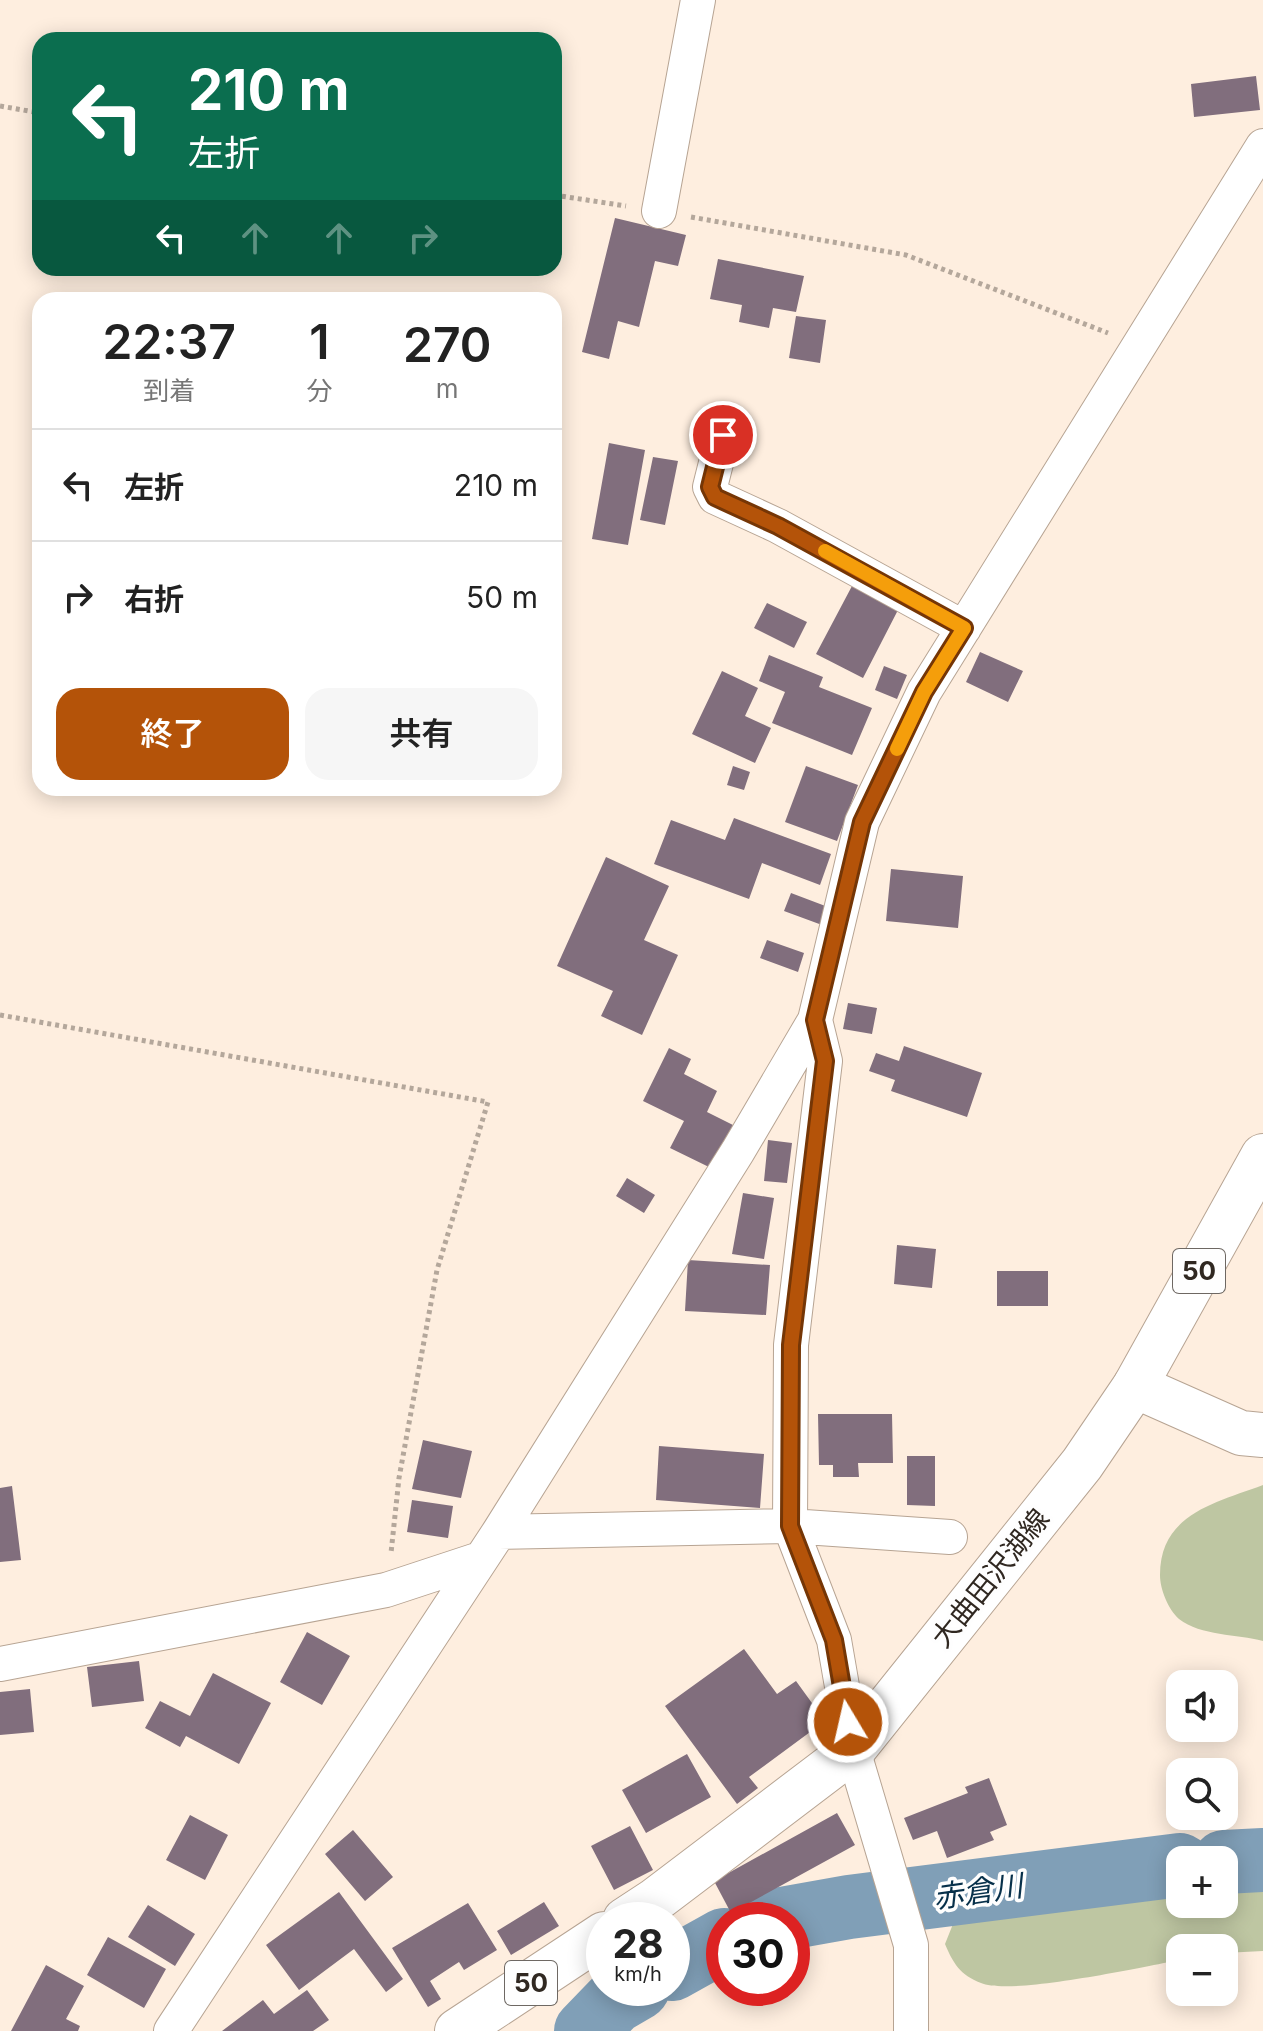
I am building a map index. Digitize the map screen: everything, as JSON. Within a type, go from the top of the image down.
[{"type":"main road","name":"大曲田沢湖線","points":[[652,1902],[853,1750],[1082,1464],[1135,1386],[1263,1156]]},
{"type":"main road","points":[[1135,1386],[1241,1433],[1263,1435]]},
{"type":"main road","name":"50","points":[[457,2031],[586,1946]]},
{"type":"street","points":[[659,211],[698,0]]},
{"type":"street","points":[[171,2031],[499,1532],[738,1151],[815,1020],[862,822],[924,692],[1263,146]]},
{"type":"street","points":[[723,435],[710,487],[715,497],[778,526],[964,628]]},
{"type":"street","points":[[815,1020],[825,1061],[791,1345],[790,1526],[834,1640],[853,1750],[911,1945],[911,2031]]},
{"type":"street","points":[[499,1532],[790,1526],[950,1537]]},
{"type":"street","points":[[0,1664],[386,1590],[480,1559]]},
{"type":"path","points":[[0,106],[32,112]]},
{"type":"path","points":[[562,196],[906,255],[1138,345]]},
{"type":"path","points":[[0,1015],[488,1102],[437,1270],[399,1478],[386,1590]]},
{"type":"green space","points":[[1263,1485],[1263,1641],[1208,1632],[1188,1625],[1171,1610],[1161,1586],[1162,1554],[1169,1538],[1180,1524],[1209,1505]]},
{"type":"green space","points":[[1263,1873],[1263,1951],[1238,1952],[1238,1934],[1166,1934],[1166,1963],[1077,1979],[996,1986],[981,1983],[962,1972],[945,1944],[953,1924],[987,1909],[1038,1901],[1105,1904],[1166,1897],[1166,1918],[1238,1918],[1238,1880]]},
{"type":"building","points":[[1256,76],[1260,110],[1194,117],[1191,84]]},
{"type":"building","points":[[615,218],[686,235],[678,266],[655,261],[639,327],[618,321],[609,359],[582,352]]},
{"type":"building","points":[[718,259],[804,276],[796,312],[773,308],[769,328],[739,322],[742,305],[710,299]]},
{"type":"building","points":[[796,316],[826,320],[820,363],[789,358]]},
{"type":"building","points":[[609,443],[645,450],[628,545],[592,539]]},
{"type":"building","points":[[653,457],[678,461],[665,525],[640,520]]},
{"type":"building","points":[[852,586],[898,610],[863,678],[816,654]]},
{"type":"building","points":[[767,603],[807,622],[794,648],[754,628]]},
{"type":"building","points":[[980,652],[1023,671],[1008,702],[966,682]]},
{"type":"building","points":[[769,655],[823,677],[819,687],[872,708],[852,755],[772,723],[785,692],[759,681]]},
{"type":"building","points":[[884,666],[907,675],[897,699],[875,690]]},
{"type":"building","points":[[722,671],[758,688],[745,716],[771,728],[755,763],[692,734]]},
{"type":"building","points":[[733,766],[750,772],[744,790],[727,785]]},
{"type":"building","points":[[806,766],[858,785],[837,841],[785,822]]},
{"type":"building","points":[[734,818],[831,854],[820,885],[762,863],[749,899],[654,864],[671,820],[725,840]]},
{"type":"building","points":[[606,857],[669,886],[644,940],[678,955],[642,1035],[601,1016],[613,991],[557,966]]},
{"type":"building","points":[[891,869],[963,876],[958,928],[886,921]]},
{"type":"building","points":[[791,893],[828,907],[822,925],[784,911]]},
{"type":"building","points":[[767,940],[804,953],[798,972],[760,958]]},
{"type":"building","points":[[848,1003],[877,1008],[872,1034],[843,1029]]},
{"type":"building","points":[[904,1046],[982,1073],[967,1117],[891,1091],[895,1080],[869,1071],[876,1053],[899,1061]]},
{"type":"building","points":[[669,1048],[691,1059],[684,1074],[717,1091],[707,1112],[733,1125],[711,1168],[670,1148],[684,1121],[643,1101]]},
{"type":"building","points":[[768,1140],[792,1143],[787,1183],[764,1181]]},
{"type":"building","points":[[627,1178],[655,1195],[644,1213],[616,1196]]},
{"type":"building","points":[[743,1193],[774,1198],[764,1259],[732,1254]]},
{"type":"building","points":[[897,1245],[936,1249],[932,1288],[894,1284]]},
{"type":"building","points":[[688,1260],[770,1265],[766,1315],[685,1311]]},
{"type":"building","points":[[997,1271],[1048,1271],[1048,1306],[997,1306]]},
{"type":"building","points":[[818,1414],[892,1414],[893,1463],[858,1463],[859,1477],[833,1477],[833,1465],[819,1465]]},
{"type":"building","points":[[423,1440],[472,1451],[461,1498],[412,1489]]},
{"type":"building","points":[[659,1446],[764,1454],[760,1508],[656,1500]]},
{"type":"building","points":[[907,1456],[935,1456],[935,1506],[907,1505]]},
{"type":"building","points":[[12,1486],[21,1560],[0,1562],[0,1488]]},
{"type":"building","points":[[412,1500],[453,1506],[448,1538],[407,1532]]},
{"type":"building","points":[[307,1632],[350,1656],[322,1705],[280,1682]]},
{"type":"building","points":[[744,1649],[777,1694],[796,1681],[825,1721],[749,1777],[758,1788],[737,1804],[665,1706]]},
{"type":"building","points":[[139,1661],[144,1701],[92,1707],[87,1667]]},
{"type":"building","points":[[213,1673],[271,1703],[239,1764],[186,1736],[180,1747],[145,1728],[160,1701],[190,1716]]},
{"type":"building","points":[[30,1689],[34,1732],[0,1735],[0,1692]]},
{"type":"building","points":[[687,1754],[711,1797],[646,1833],[622,1790]]},
{"type":"building","points":[[989,1778],[1007,1825],[990,1832],[994,1840],[947,1858],[937,1831],[913,1840],[904,1818],[968,1793],[965,1787]]},
{"type":"building","points":[[837,1813],[855,1845],[751,1902],[725,1902],[714,1881]]},
{"type":"building","points":[[190,1815],[228,1835],[205,1880],[166,1860]]},
{"type":"building","points":[[630,1826],[653,1870],[614,1890],[591,1846]]},
{"type":"building","points":[[353,1830],[393,1877],[365,1901],[325,1854]]},
{"type":"building","points":[[339,1892],[403,1979],[386,1992],[354,1949],[299,1990],[266,1945]]},
{"type":"building","points":[[544,1902],[559,1926],[511,1955],[497,1931]]},
{"type":"building","points":[[468,1903],[497,1950],[464,1970],[459,1962],[430,1981],[441,1999],[428,2007],[392,1948]]},
{"type":"building","points":[[148,1905],[195,1934],[175,1966],[128,1937]]},
{"type":"building","points":[[108,1937],[166,1969],[144,2008],[87,1975]]},
{"type":"building","points":[[46,1965],[84,1986],[66,2019],[80,2026],[78,2031],[11,2031]]},
{"type":"building","points":[[307,1990],[329,2020],[313,2031],[222,2031],[263,2000],[274,2014]]},
{"type":"waterway","name":"赤倉川","points":[[1238,1861],[1263,1860]]},
{"type":"waterway","name":"赤倉川","points":[[810,1914],[1166,1867]]},
{"type":"waterway","name":"赤倉川","points":[[690,1959],[706,1950]]},
{"type":"waterway","name":"赤倉川","points":[[586,2031],[610,2006]]},
{"type":"slow traffic","points":[[825,551],[964,628],[924,692],[897,749]]},
{"type":"route","points":[[723,435],[710,487],[715,497],[778,526],[964,628],[924,692],[862,822],[815,1020],[825,1061],[791,1345],[790,1526],[834,1640],[848,1722]]}]
